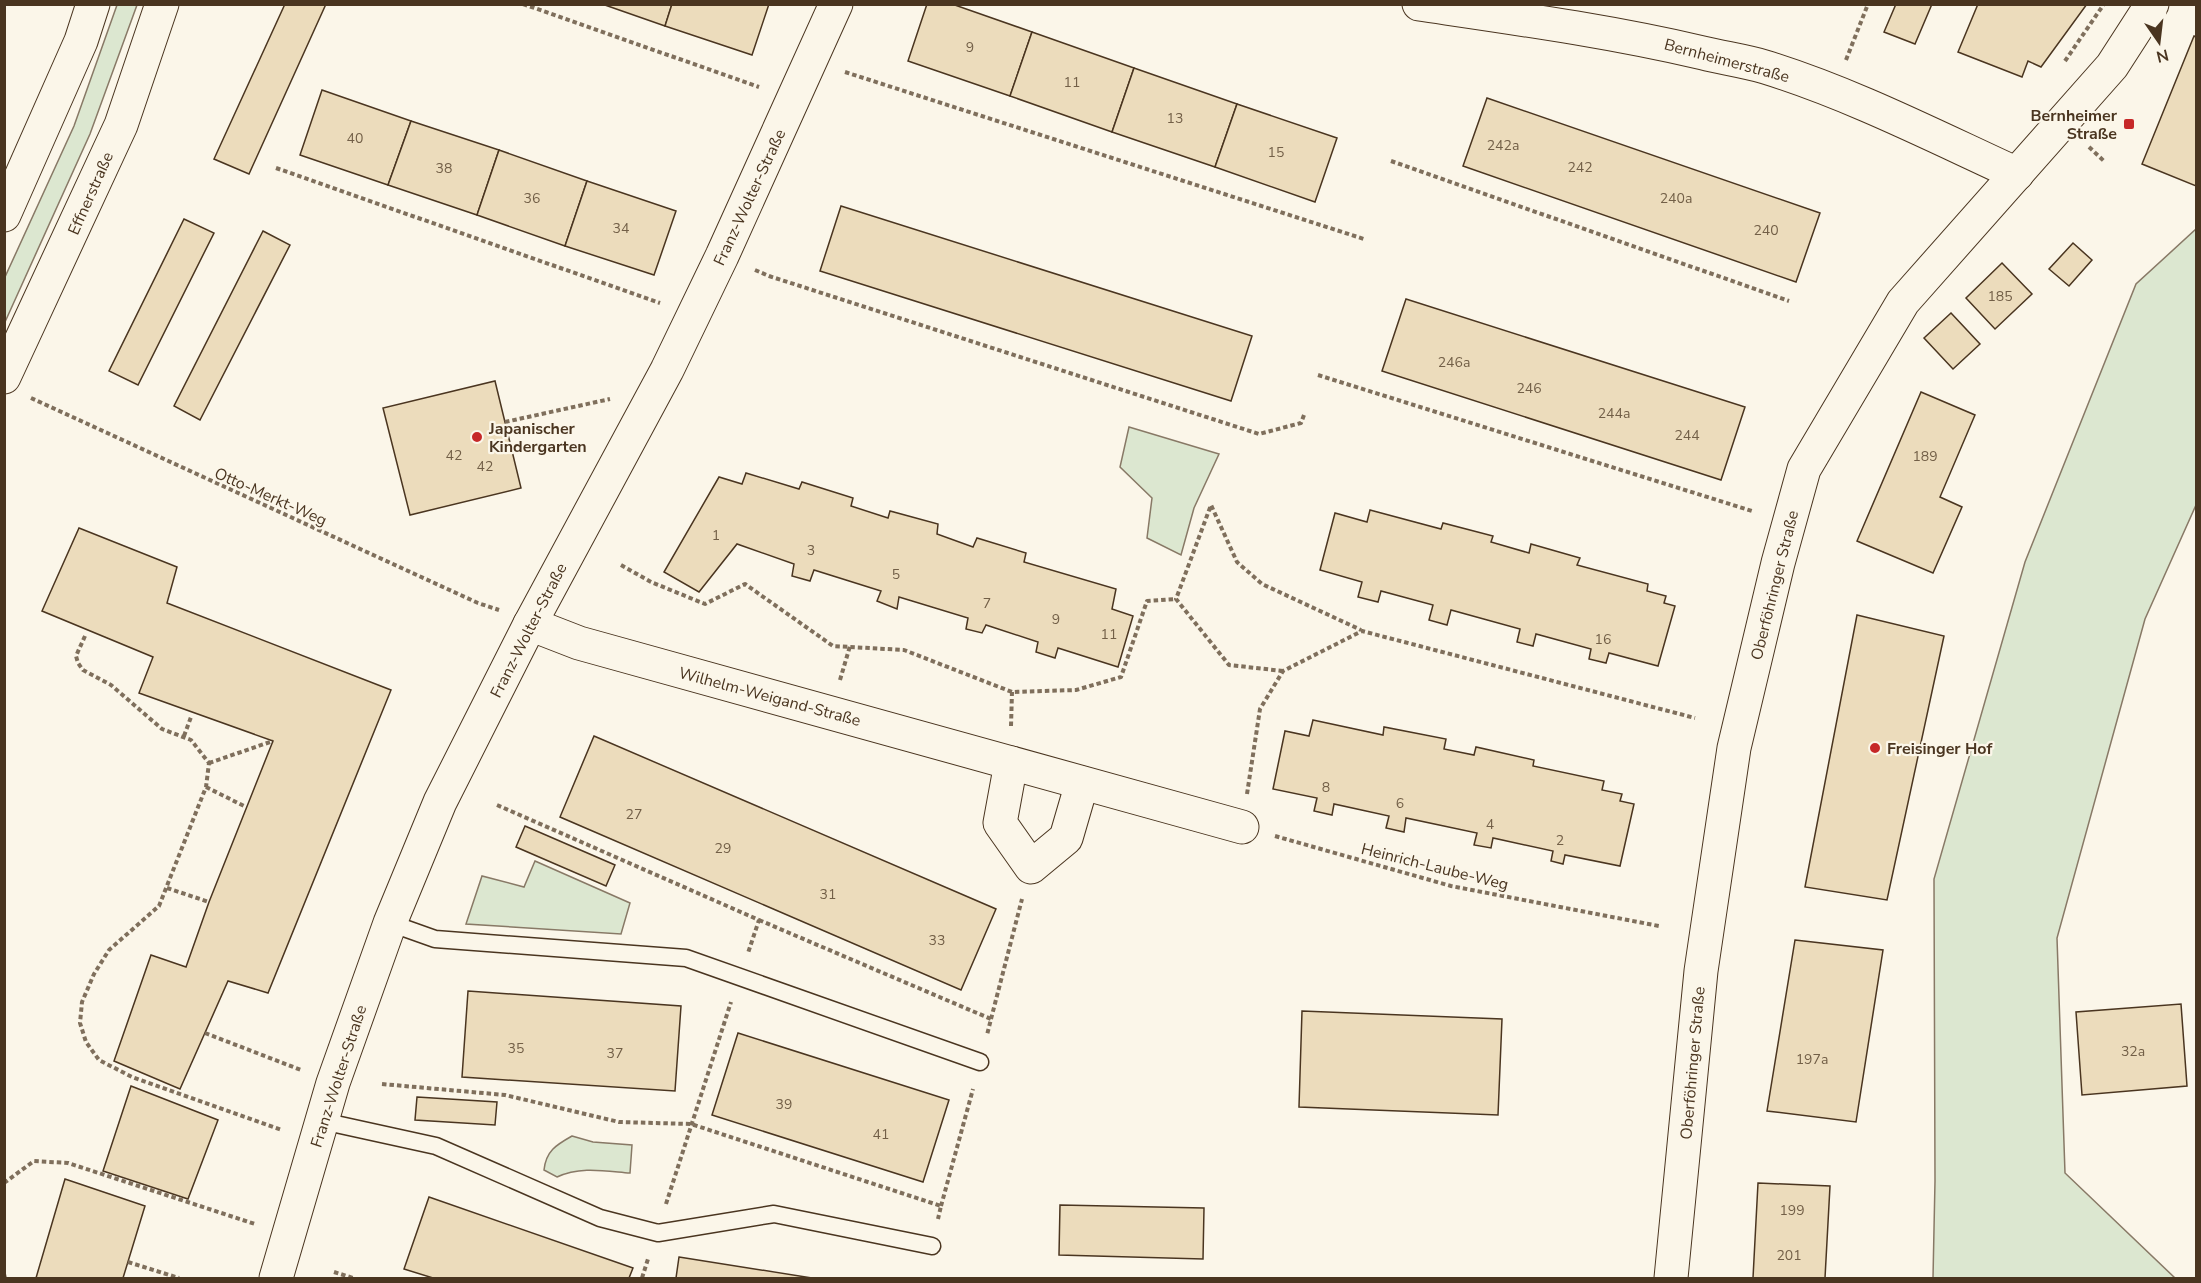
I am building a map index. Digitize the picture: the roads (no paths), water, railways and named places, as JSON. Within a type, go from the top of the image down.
[{"type":"main road","points":[[4,215],[81,41],[93,4]]},
{"type":"main road","name":"Effnerstraße","points":[[15,386],[121,124],[162,4]]},
{"type":"main road","name":"Franz-Wolter-Straße","points":[[276,1278],[333,1083],[390,923],[440,802],[530,624],[657,388],[722,256],[836,4]]},
{"type":"main road","name":"Bernheimerstraße","points":[[1419,4],[1534,12],[1763,67],[1920,129],[2017,174]]},
{"type":"main road","name":"Oberföhringer Straße","points":[[1671,1278],[1701,971],[1734,748],[1778,563],[1804,469],[1903,302],[2112,66],[2152,4]]},
{"type":"main road","name":"Wilhelm-Weigand-Straße","points":[[530,624],[579,643],[1242,827]]},
{"type":"main road","points":[[1011,763],[999,823],[1030,867],[1066,838],[1082,783]]},
{"type":"lane","points":[[390,923],[435,939],[686,958],[740,975],[980,1062]]},
{"type":"lane","points":[[319,1131],[436,1146],[600,1218],[658,1233],[774,1214],[932,1246]]},
{"type":"place","name":"Bernheimer Straße","points":[[2129,124]]},
{"type":"place","name":"Japanischer Kindergarten","points":[[477,437]]},
{"type":"place","name":"Freisinger Hof","points":[[1875,748]]}]
